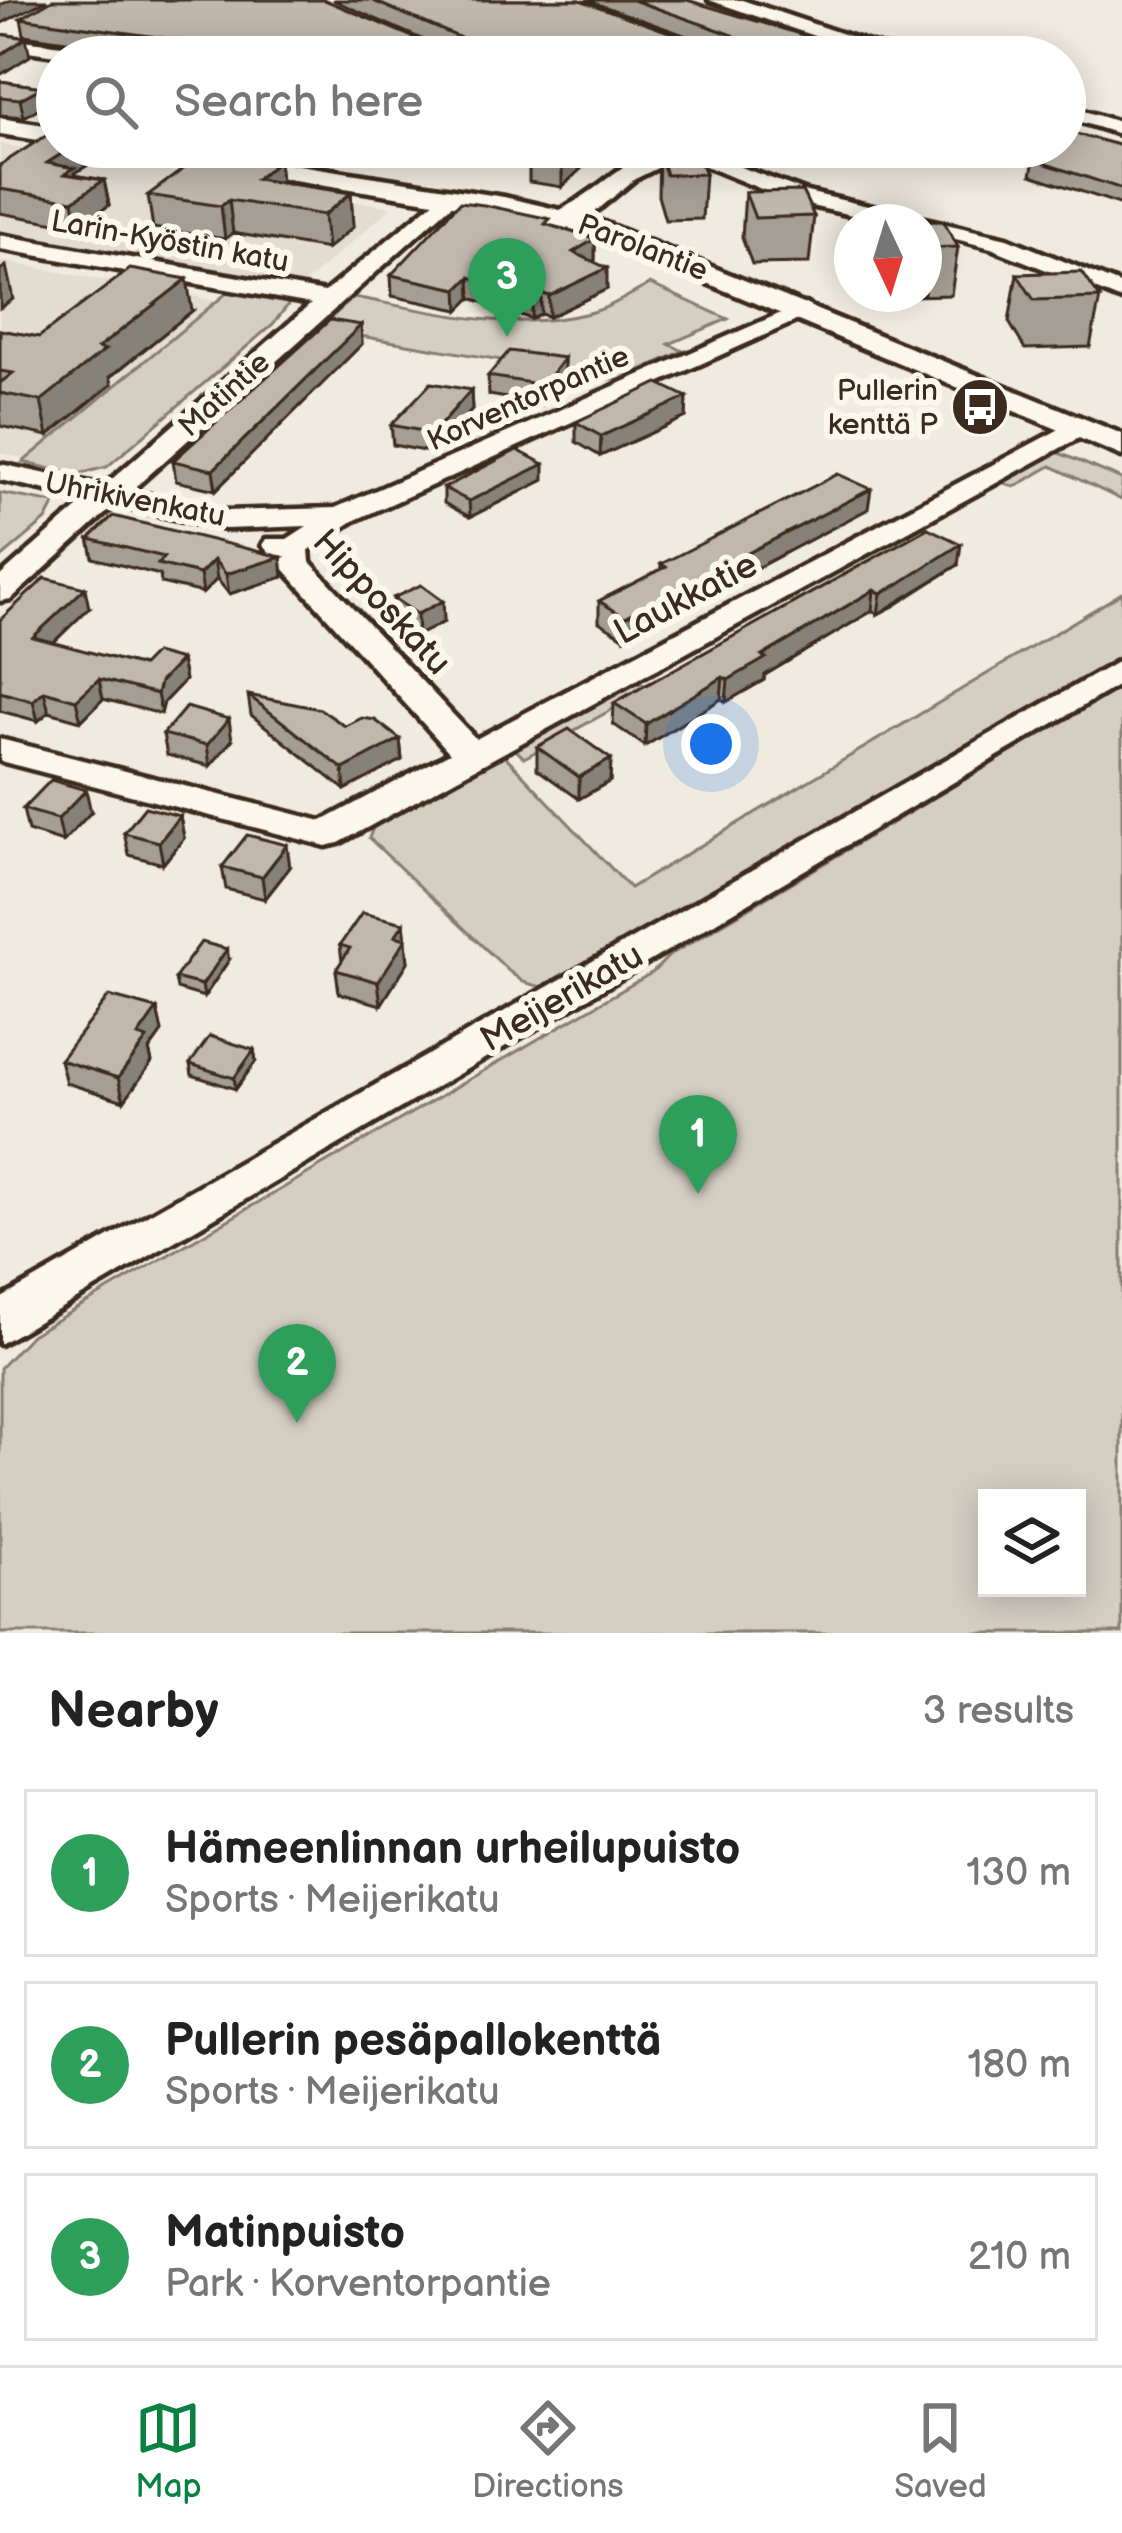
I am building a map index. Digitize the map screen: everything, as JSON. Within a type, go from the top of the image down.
[{"type":"main road","points":[[720,0],[833,36]]},
{"type":"main road","points":[[0,126],[36,132]]},
{"type":"main road","name":"Parolantie","points":[[269,168],[566,218],[806,311],[1122,446]]},
{"type":"main road","points":[[566,218],[636,168]]},
{"type":"street","points":[[6,35],[36,41]]},
{"type":"street","points":[[1086,118],[1122,129]]},
{"type":"street","points":[[728,168],[801,197],[834,204]]},
{"type":"street","name":"Matintie","points":[[0,592],[448,196]]},
{"type":"street","points":[[942,229],[999,243],[1122,293]]},
{"type":"street","name":"Larin-Kyöstin katu","points":[[0,242],[330,300]]},
{"type":"street","name":"Korventorpantie","points":[[295,562],[294,548],[343,515],[806,311]]},
{"type":"street","name":"Laukkatie","points":[[0,750],[326,834],[1081,429]]},
{"type":"street","name":"Uhrikivenkatu","points":[[0,472],[225,520],[343,515]]},
{"type":"street","name":"Hipposkatu","points":[[225,520],[281,548],[470,753]]},
{"type":"street","name":"Meijerikatu","points":[[0,1322],[1122,670]]},
{"type":"shaded area","points":[[0,144],[36,150],[36,168],[149,168],[392,207],[304,284],[0,231]]},
{"type":"shaded area","points":[[0,261],[218,301],[26,459],[0,453]]},
{"type":"shaded area","points":[[650,284],[728,319],[669,344],[683,351],[618,380],[319,329],[354,297],[471,318],[530,321],[597,311]]},
{"type":"shaded area","points":[[229,291],[291,301],[273,324],[107,467],[75,475],[23,462]]},
{"type":"shaded area","points":[[1052,450],[1122,479],[1122,500],[1051,466],[1014,487],[1005,483],[1003,477]]},
{"type":"shaded area","points":[[0,493],[55,503],[46,520],[0,559]]},
{"type":"shaded area","points":[[1122,593],[1122,658],[545,988],[523,982],[510,972],[369,838],[375,823],[499,755],[505,756],[630,888]]},
{"type":"shaded area","points":[[633,682],[653,687],[524,758],[513,747]]},
{"type":"shaded area","points":[[1122,686],[1122,1633],[0,1633],[0,1368],[31,1335],[653,972],[670,955]]},
{"type":"building","points":[[52,0],[325,0],[410,36],[150,36],[21,18]]},
{"type":"building","points":[[371,0],[580,0],[680,36],[456,36]]},
{"type":"building","points":[[633,0],[687,0],[806,36],[734,36]]},
{"type":"building","points":[[0,34],[26,38],[0,55]]},
{"type":"building","points":[[0,81],[36,86],[20,99],[0,97]]},
{"type":"building","points":[[1086,137],[1122,146],[1122,189],[1058,168],[1086,168]]},
{"type":"building","points":[[36,142],[36,168],[74,168],[65,174],[104,180],[73,201],[0,189],[0,165]]},
{"type":"building","points":[[185,168],[270,168],[256,179],[351,193],[324,215],[229,200],[221,206],[148,195]]},
{"type":"building","points":[[664,168],[703,168],[705,174],[666,175]]},
{"type":"building","points":[[802,191],[814,216],[755,218],[745,192]]},
{"type":"building","points":[[460,202],[550,219],[545,224],[595,239],[573,252],[607,268],[549,296],[541,293],[532,298],[470,277],[458,289],[391,275]]},
{"type":"building","points":[[943,221],[958,247],[942,247]]},
{"type":"building","points":[[130,269],[187,279],[98,348],[105,350],[41,401],[0,393],[0,383],[13,373],[0,371],[0,330],[39,337]]},
{"type":"building","points":[[1082,272],[1100,298],[1034,300],[1017,274]]},
{"type":"building","points":[[330,320],[361,325],[213,470],[173,461]]},
{"type":"building","points":[[509,351],[564,358],[543,385],[488,376]]},
{"type":"building","points":[[431,383],[471,390],[433,433],[391,425]]},
{"type":"building","points":[[658,383],[687,397],[601,436],[576,422]]},
{"type":"building","points":[[517,450],[544,464],[469,501],[444,488]]},
{"type":"building","points":[[838,474],[871,489],[625,617],[599,601],[666,567],[661,564]]},
{"type":"building","points":[[113,516],[281,557],[226,574],[214,560],[200,574],[158,564],[164,557],[89,539]]},
{"type":"building","points":[[928,528],[961,544],[897,585],[881,593],[874,590],[762,656],[766,658],[728,680],[723,677],[646,724],[614,703]]},
{"type":"building","points":[[45,578],[85,588],[33,637],[142,666],[155,653],[181,660],[160,682],[157,694],[99,679],[76,700],[44,691],[33,701],[0,692],[0,620]]},
{"type":"building","points":[[421,585],[443,601],[417,614],[393,598]]},
{"type":"building","points":[[248,695],[320,709],[345,726],[362,718],[375,720],[400,739],[343,769]]},
{"type":"building","points":[[186,707],[229,719],[207,745],[163,734]]},
{"type":"building","points":[[569,729],[611,759],[579,777],[537,747]]},
{"type":"building","points":[[51,780],[86,790],[58,819],[23,809]]},
{"type":"building","points":[[145,807],[180,816],[159,842],[124,833]]},
{"type":"building","points":[[247,835],[287,845],[262,877],[222,867]]},
{"type":"building","points":[[362,913],[404,923],[395,936],[406,939],[378,982],[336,970],[350,948],[340,945]]},
{"type":"building","points":[[201,942],[227,949],[202,985],[175,978]]},
{"type":"building","points":[[109,996],[157,1009],[138,1036],[147,1039],[118,1078],[60,1060]]},
{"type":"building","points":[[210,1036],[254,1050],[234,1078],[190,1064]]},
{"type":"place","name":"Matinpuisto","points":[[507,337]]},
{"type":"place","name":"Pullerin kenttä P","points":[[980,407]]},
{"type":"place","name":"Hämeenlinnan urheilupuisto","points":[[698,1194]]},
{"type":"place","name":"Pullerin pesäpallokenttä","points":[[297,1423]]}]
